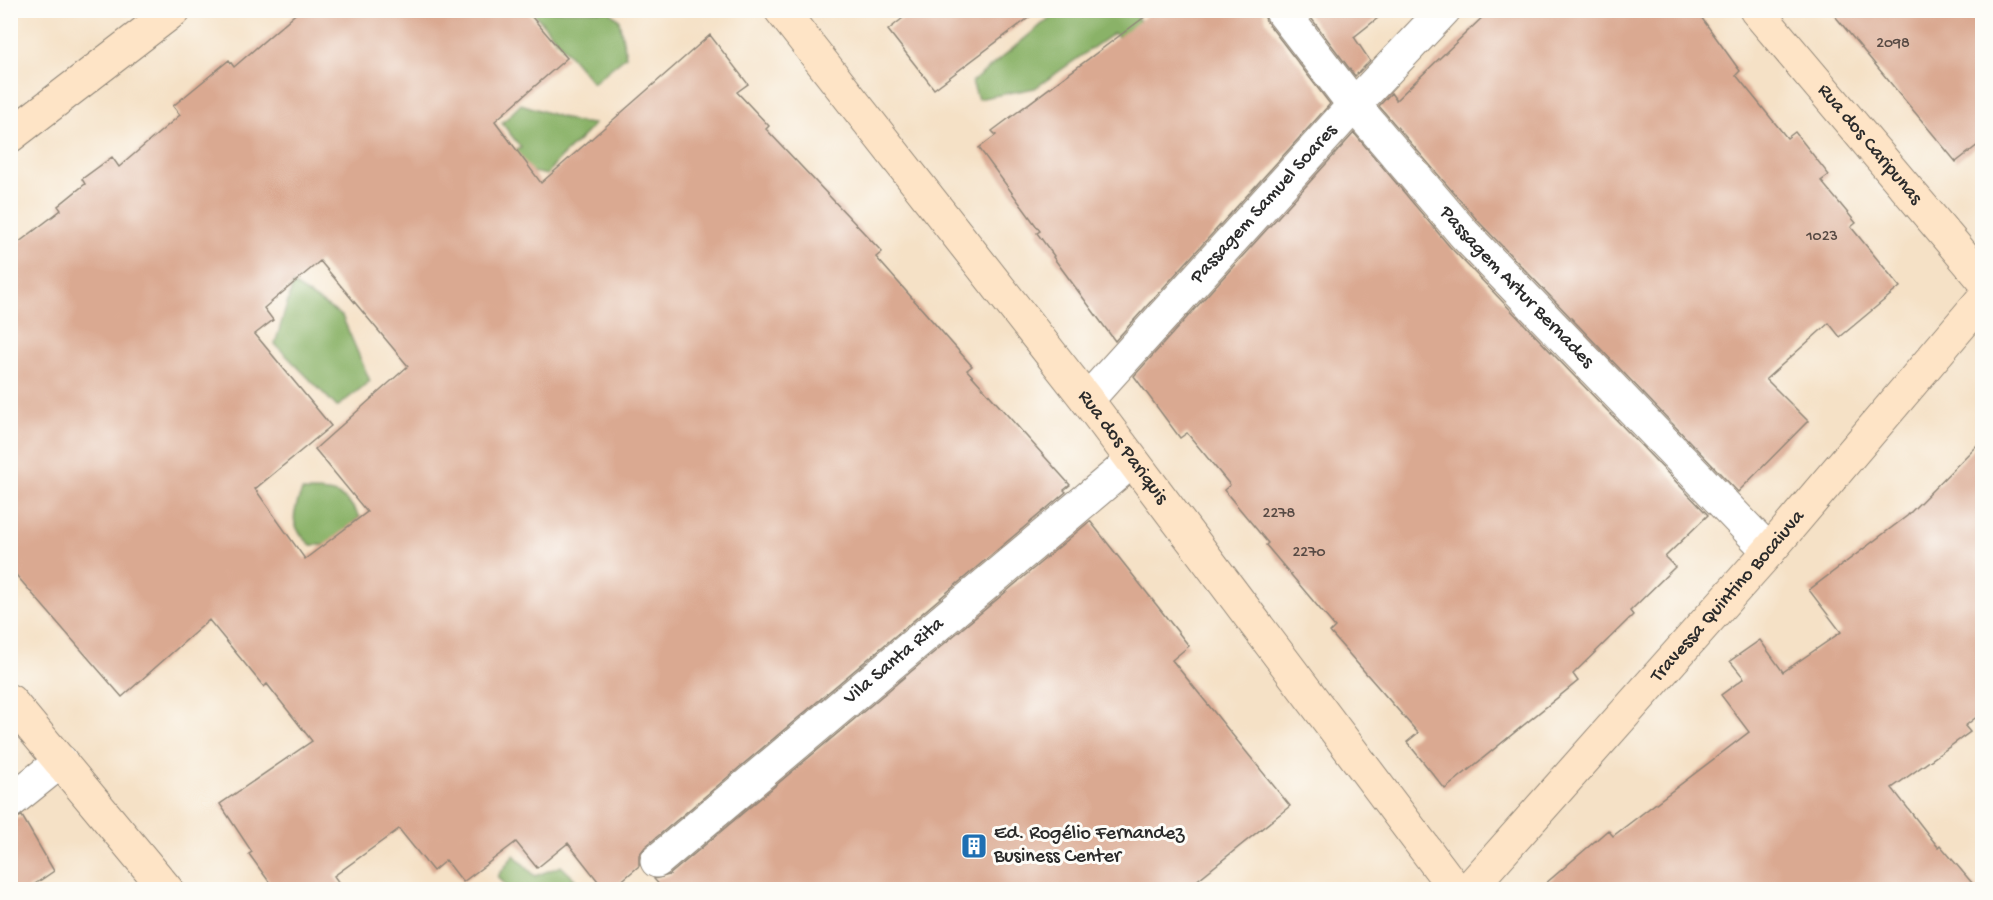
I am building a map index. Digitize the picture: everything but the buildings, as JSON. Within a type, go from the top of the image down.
[{"type":"street","points":[[10,136],[174,10]]},
{"type":"street","name":"Rua dos Pariquis","points":[[781,10],[1088,400],[1456,890]]},
{"type":"street","name":"Passagem Artur Bernades","points":[[1281,10],[1354,105],[1464,234],[1769,550]]},
{"type":"street","name":"Passagem Samuel Soares","points":[[1088,400],[1354,105],[1444,10]]},
{"type":"street","name":"Rua dos Caripunas","points":[[1756,10],[1983,278]]},
{"type":"street","name":"Travessa Quintino Bocaiuva","points":[[1468,890],[1769,550],[1983,300]]},
{"type":"street","name":"Vila Santa Rita","points":[[657,861],[1132,460]]},
{"type":"street","points":[[10,701],[167,890]]},
{"type":"street","points":[[10,802],[61,761]]},
{"type":"green space","points":[[532,11],[609,11],[619,20],[626,56],[593,83]]},
{"type":"green space","points":[[1058,11],[1133,11],[1152,39],[1132,49],[1114,33],[1035,88],[978,99],[972,82]]},
{"type":"green space","points":[[521,104],[576,122],[594,124],[557,161],[547,175],[502,166],[507,154],[521,148],[502,123]]},
{"type":"green space","points":[[293,284],[342,316],[370,381],[337,407],[275,344]]},
{"type":"green space","points":[[302,491],[336,494],[348,502],[360,517],[326,545],[311,545],[299,532],[294,521],[294,514]]},
{"type":"green space","points":[[514,855],[535,876],[561,866],[575,879],[558,889],[508,889],[498,876]]},
{"type":"place","name":"Ed. Rogélio Fernandez Business Center","points":[[974,846]]}]
